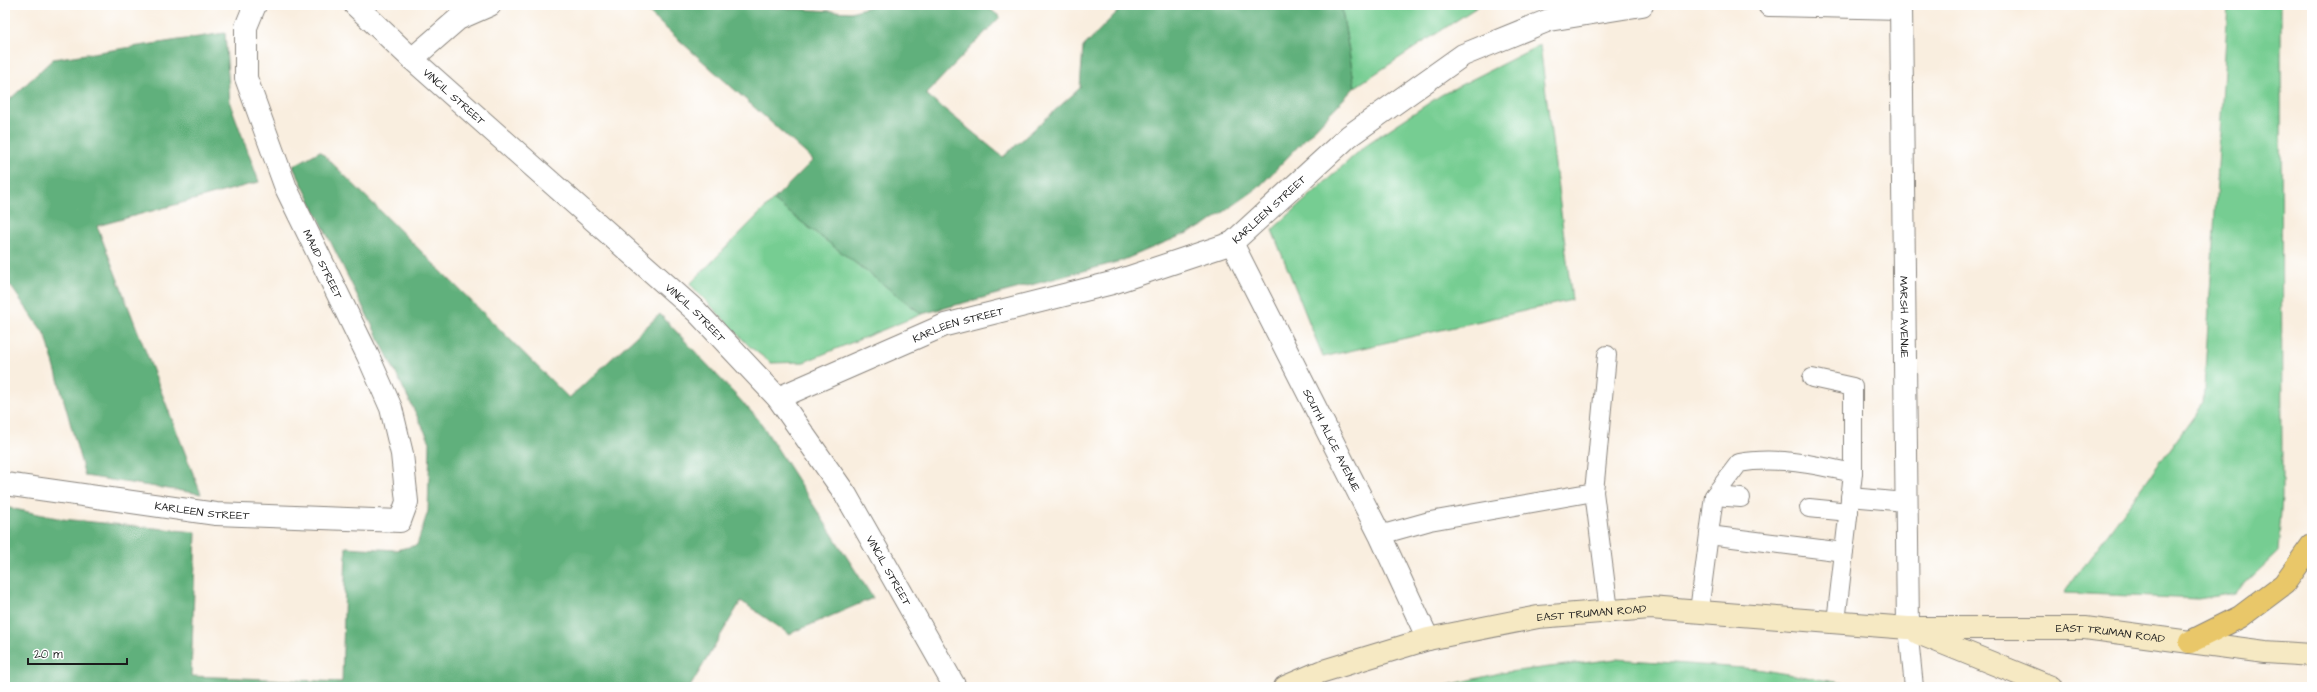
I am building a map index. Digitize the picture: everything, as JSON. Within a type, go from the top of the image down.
[{"type":"highway","points":[[2190,642],[2240,617],[2284,584],[2312,545]]},
{"type":"main road","name":"EAST TRUMAN ROAD","points":[[1285,687],[1320,672],[1428,639],[1538,618],[1650,608],[1908,628],[2085,628],[2265,652],[2312,655]]},
{"type":"main road","name":"EAST TRUMAN ROAD","points":[[1908,628],[2050,687]]},
{"type":"street","name":"MAUD STREET","points":[[255,5],[246,27],[246,78],[286,188],[368,356],[391,408],[402,454],[407,502],[400,521]]},
{"type":"street","name":"VINCIL STREET","points":[[355,5],[412,59],[697,312],[778,398],[846,494],[955,687]]},
{"type":"street","points":[[412,59],[458,19],[490,5]]},
{"type":"street","name":"KARLEEN STREET","points":[[778,398],[945,325],[1112,283],[1232,243],[1349,136],[1463,55],[1549,20],[1642,5]]},
{"type":"street","points":[[1769,5],[1901,6]]},
{"type":"street","name":"MARSH AVENUE","points":[[1901,6],[1908,628]]},
{"type":"street","name":"SOUTH ALICE AVENUE","points":[[1232,243],[1380,535],[1428,639]]},
{"type":"street","name":"KARLEEN STREET","points":[[5,484],[216,514],[400,521]]},
{"type":"lane","points":[[1607,355],[1594,492],[1609,611]]},
{"type":"lane","points":[[1812,378],[1853,387],[1853,473],[1836,622]]},
{"type":"lane","points":[[1699,611],[1714,496],[1740,463],[1756,459],[1822,466],[1853,473]]},
{"type":"lane","points":[[1380,535],[1430,521],[1594,492]]},
{"type":"lane","points":[[1714,496],[1741,498]]},
{"type":"lane","points":[[1809,508],[1906,502]]},
{"type":"lane","points":[[1709,535],[1844,552]]},
{"type":"lane","points":[[1908,628],[1914,687]]},
{"type":"green space","points":[[640,5],[718,5],[851,12],[875,5],[985,5],[1000,17],[926,94],[1003,157],[1080,88],[1083,47],[1124,5],[1341,5],[1355,87],[1258,188],[1204,226],[1121,261],[922,314],[773,200],[813,160]]},
{"type":"green space","points":[[1341,5],[1480,5],[1355,87]]},
{"type":"green space","points":[[2228,5],[2281,5],[2282,498],[2278,552],[2235,593],[2198,599],[2064,593],[2203,404]]},
{"type":"green space","points":[[225,33],[230,103],[259,182],[97,226],[201,494],[85,476],[46,336],[5,278],[5,104],[53,59]]},
{"type":"green space","points":[[1540,45],[1572,300],[1323,357],[1272,230],[1367,144],[1441,95]]},
{"type":"green space","points":[[320,151],[569,398],[660,314],[759,420],[873,598],[789,634],[741,601],[690,687],[5,687],[5,507],[62,519],[196,532],[191,676],[342,682],[346,547],[396,550],[417,545],[428,511],[430,442],[293,166]]},
{"type":"green space","points":[[773,200],[922,314],[804,362],[771,363],[749,346],[690,284]]},
{"type":"green space","points":[[1616,659],[1757,669],[1866,687],[1440,687],[1500,673]]}]
